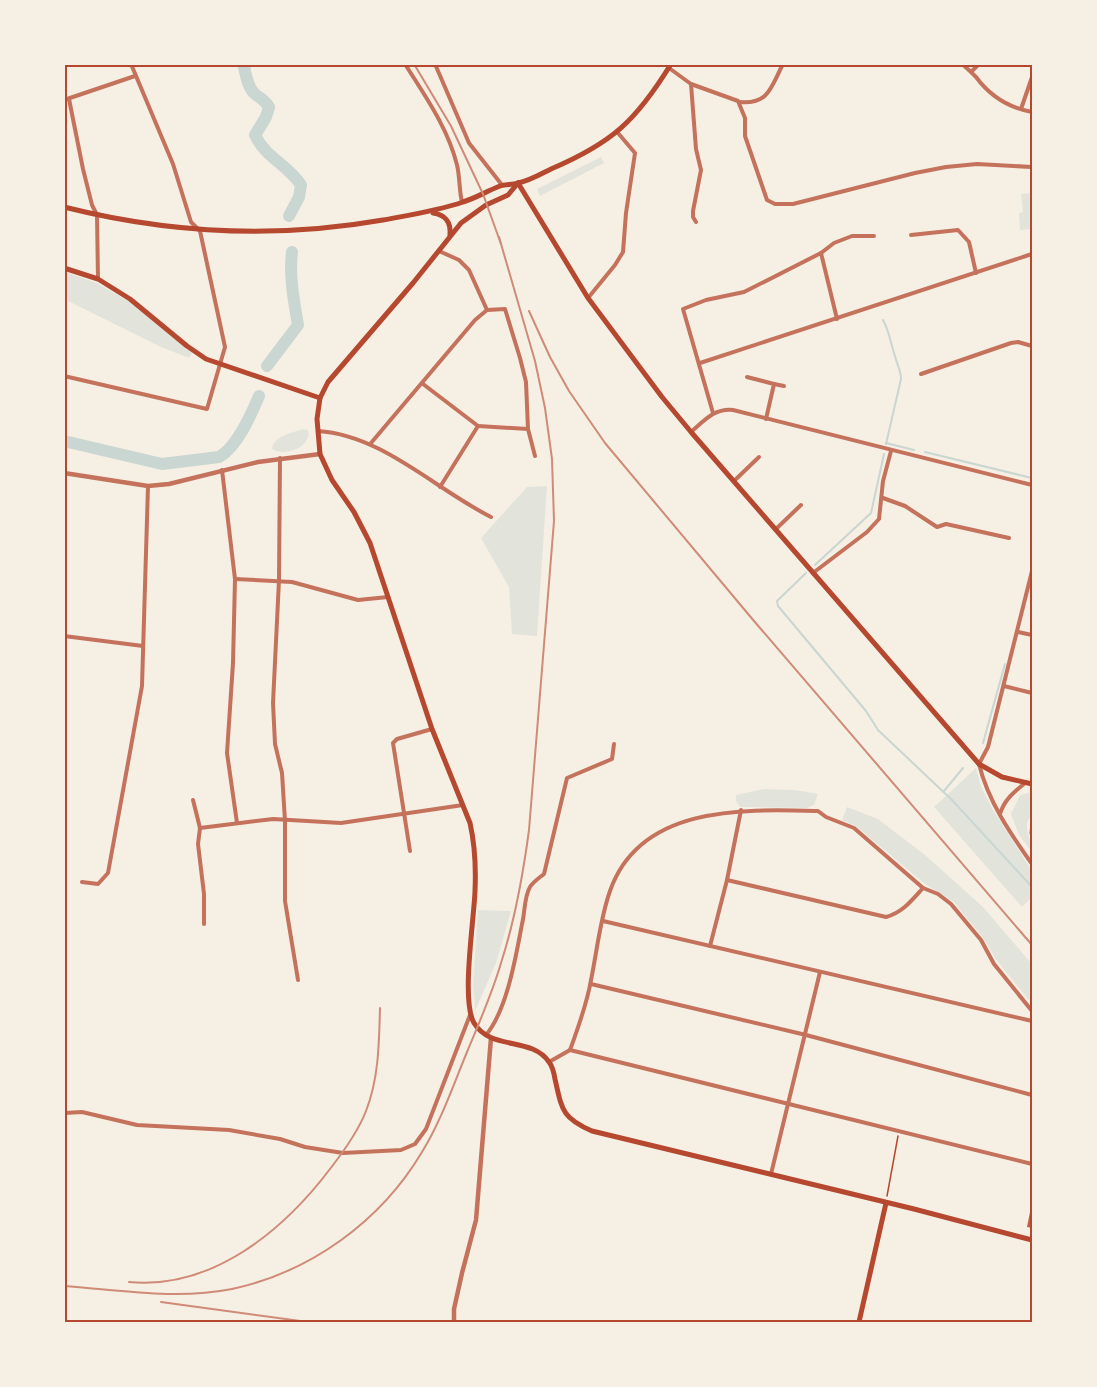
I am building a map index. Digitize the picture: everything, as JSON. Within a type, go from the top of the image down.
[{"type":"main road","points":[[64,207],[97,215],[200,231],[301,231],[428,212],[462,202],[502,185],[518,183],[596,148],[618,133],[650,97],[670,66]]},
{"type":"main road","points":[[518,183],[508,195],[472,214],[450,236],[328,382],[320,398],[318,431],[320,454],[332,480],[363,527],[432,729],[464,805],[473,838],[475,889],[469,982],[470,1014],[477,1027],[488,1037],[538,1051],[549,1062],[553,1070],[566,1115],[573,1123],[592,1131],[1032,1240]]},
{"type":"main road","points":[[518,183],[588,298],[691,432],[777,528],[813,573],[979,764],[1002,777],[1029,783]]},
{"type":"main road","points":[[428,212],[444,216],[450,227],[450,236]]},
{"type":"main road","points":[[64,268],[98,279],[130,298],[206,359],[320,398]]},
{"type":"main road","points":[[859,1323],[886,1203]]},
{"type":"street","points":[[64,376],[207,409],[225,347],[200,231],[191,222],[173,164],[131,64]]},
{"type":"street","points":[[405,64],[430,102],[452,150],[458,166],[462,202]]},
{"type":"street","points":[[435,64],[469,143],[502,185]]},
{"type":"street","points":[[670,66],[691,84],[738,101],[751,103],[764,98],[783,64]]},
{"type":"street","points":[[962,64],[972,71],[975,77],[999,100],[1021,110],[1032,112]]},
{"type":"street","points":[[972,71],[979,64]]},
{"type":"street","points":[[98,279],[97,215],[92,205],[67,100],[135,76]]},
{"type":"street","points":[[1021,110],[1032,77]]},
{"type":"street","points":[[691,84],[696,149],[701,170],[693,211],[696,222]]},
{"type":"street","points":[[738,101],[745,118],[745,136],[768,200],[775,204],[793,204],[946,167],[977,164],[1032,167]]},
{"type":"street","points":[[588,298],[615,266],[622,252],[635,153],[618,133]]},
{"type":"street","points":[[911,235],[958,231],[969,242],[976,273]]},
{"type":"street","points":[[713,413],[683,309],[706,300],[744,292],[821,253],[834,243],[852,236],[874,236]]},
{"type":"street","points":[[438,251],[459,260],[470,270],[487,310]]},
{"type":"street","points":[[821,253],[837,319]]},
{"type":"street","points":[[700,363],[1032,254]]},
{"type":"street","points":[[371,443],[475,320],[487,310],[505,309],[526,382],[528,429],[535,456]]},
{"type":"street","points":[[921,374],[1018,342],[1032,346]]},
{"type":"street","points":[[747,377],[784,386]]},
{"type":"street","points":[[423,384],[478,426],[528,429]]},
{"type":"street","points":[[766,419],[774,384]]},
{"type":"street","points":[[691,432],[713,413],[733,410],[1032,485]]},
{"type":"street","points":[[440,487],[478,426]]},
{"type":"street","points":[[318,431],[341,434],[371,443],[466,504],[491,517]]},
{"type":"street","points":[[813,573],[867,532],[879,519],[883,481],[891,451]]},
{"type":"street","points":[[64,473],[148,486],[169,484],[222,470],[280,459],[320,454]]},
{"type":"street","points":[[734,482],[759,457]]},
{"type":"street","points":[[280,459],[279,580],[273,703],[275,744],[282,773],[285,821],[285,901],[298,980]]},
{"type":"street","points":[[222,470],[235,579],[233,663],[227,753],[237,823]]},
{"type":"street","points":[[82,882],[98,884],[108,873],[142,686],[148,486]]},
{"type":"street","points":[[883,498],[904,506],[937,527],[946,524],[1009,538]]},
{"type":"street","points":[[777,528],[801,505]]},
{"type":"street","points":[[1032,571],[988,747],[979,764],[984,786],[1032,864]]},
{"type":"street","points":[[235,579],[279,580],[307,585],[358,600],[388,597]]},
{"type":"street","points":[[1018,632],[1032,635]]},
{"type":"street","points":[[64,636],[143,646]]},
{"type":"street","points":[[1004,686],[1032,693]]},
{"type":"street","points":[[410,851],[393,743],[397,739],[432,729]]},
{"type":"street","points":[[454,1323],[454,1309],[476,1220],[488,1037],[496,1022],[504,997],[528,891],[533,883],[544,874],[567,778],[612,759],[614,744]]},
{"type":"street","points":[[1000,815],[1002,807],[1010,796],[1029,783]]},
{"type":"street","points":[[193,800],[200,828],[198,844],[204,894],[204,924]]},
{"type":"street","points":[[200,828],[273,819],[341,823],[464,805]]},
{"type":"street","points":[[710,945],[727,880],[741,810]]},
{"type":"street","points":[[549,1062],[570,1050],[591,984],[610,892],[621,866],[637,848],[664,829],[706,816],[741,810],[818,811],[826,817],[854,828],[923,888],[938,894],[951,904],[981,940],[994,964],[1032,1011]]},
{"type":"street","points":[[727,880],[886,917],[904,909],[923,888]]},
{"type":"street","points":[[603,921],[1032,1021]]},
{"type":"street","points":[[771,1174],[820,972]]},
{"type":"street","points":[[591,984],[806,1035],[1032,1095]]},
{"type":"street","points":[[64,1113],[82,1112],[137,1125],[228,1130],[343,1153],[401,1150],[415,1144],[426,1129],[470,1014]]},
{"type":"street","points":[[570,1050],[1032,1164]]},
{"type":"path","points":[[886,1203],[899,1132]]},
{"type":"shaded area","points":[[601,157],[604,163],[540,196],[537,189]]},
{"type":"shaded area","points":[[1032,193],[1032,229],[1020,230],[1019,213],[1023,212],[1021,194]]},
{"type":"shaded area","points":[[65,272],[97,283],[128,301],[192,353],[189,358],[161,347],[68,301]]},
{"type":"shaded area","points":[[303,429],[308,430],[308,436],[302,446],[283,452],[272,449],[279,438]]},
{"type":"shaded area","points":[[547,486],[537,636],[512,634],[509,587],[481,538],[527,487]]},
{"type":"shaded area","points":[[976,768],[981,787],[993,810],[1032,871],[1032,897],[1022,907],[934,807]]},
{"type":"shaded area","points":[[764,789],[795,790],[818,794],[814,805],[807,808],[740,807],[736,801],[736,795]]},
{"type":"shaded area","points":[[1032,792],[1032,813],[1027,823],[1027,831],[1032,852],[1019,835],[1011,814],[1020,795]]},
{"type":"shaded area","points":[[847,807],[878,819],[925,855],[983,907],[1032,964],[1032,1004],[954,902],[925,884],[856,826],[842,820]]},
{"type":"shaded area","points":[[478,910],[511,911],[496,963],[475,1011],[473,984]]},
{"type":"building","points":[[1032,1207],[1032,1228],[1027,1227]]},
{"type":"waterway","points":[[246,64],[244,67],[251,89],[269,107],[255,135],[259,143],[301,185],[299,197],[289,216]]},
{"type":"waterway","points":[[267,366],[298,325],[292,280],[292,252]]},
{"type":"waterway","points":[[883,320],[889,333],[901,379],[886,444]]},
{"type":"waterway","points":[[64,441],[162,464],[219,457],[232,446],[248,421],[259,396]]},
{"type":"waterway","points":[[886,443],[914,450]]},
{"type":"waterway","points":[[925,452],[1032,478]]},
{"type":"waterway","points":[[815,565],[871,513],[884,454]]},
{"type":"waterway","points":[[806,573],[777,601],[778,606],[866,711],[878,730],[952,800],[1032,887]]},
{"type":"waterway","points":[[983,743],[1005,664]]},
{"type":"waterway","points":[[944,791],[963,768]]},
{"type":"tram line","points":[[1032,819],[1030,833],[1032,838]]},
{"type":"railway","points":[[414,64],[451,126],[483,194],[501,244]]},
{"type":"railway","points":[[64,1286],[190,1294],[232,1289],[289,1270],[341,1240],[386,1200],[422,1152],[446,1103],[497,975],[521,881],[529,830],[554,521],[552,459],[545,408],[535,361],[499,237]]},
{"type":"railway","points":[[529,311],[569,391],[605,443],[754,621],[1032,945]]},
{"type":"railway","points":[[129,1282],[160,1282],[189,1276],[217,1266],[243,1252],[268,1234],[311,1192],[345,1148],[366,1111],[376,1073],[380,1008]]},
{"type":"railway","points":[[161,1302],[308,1322]]}]
